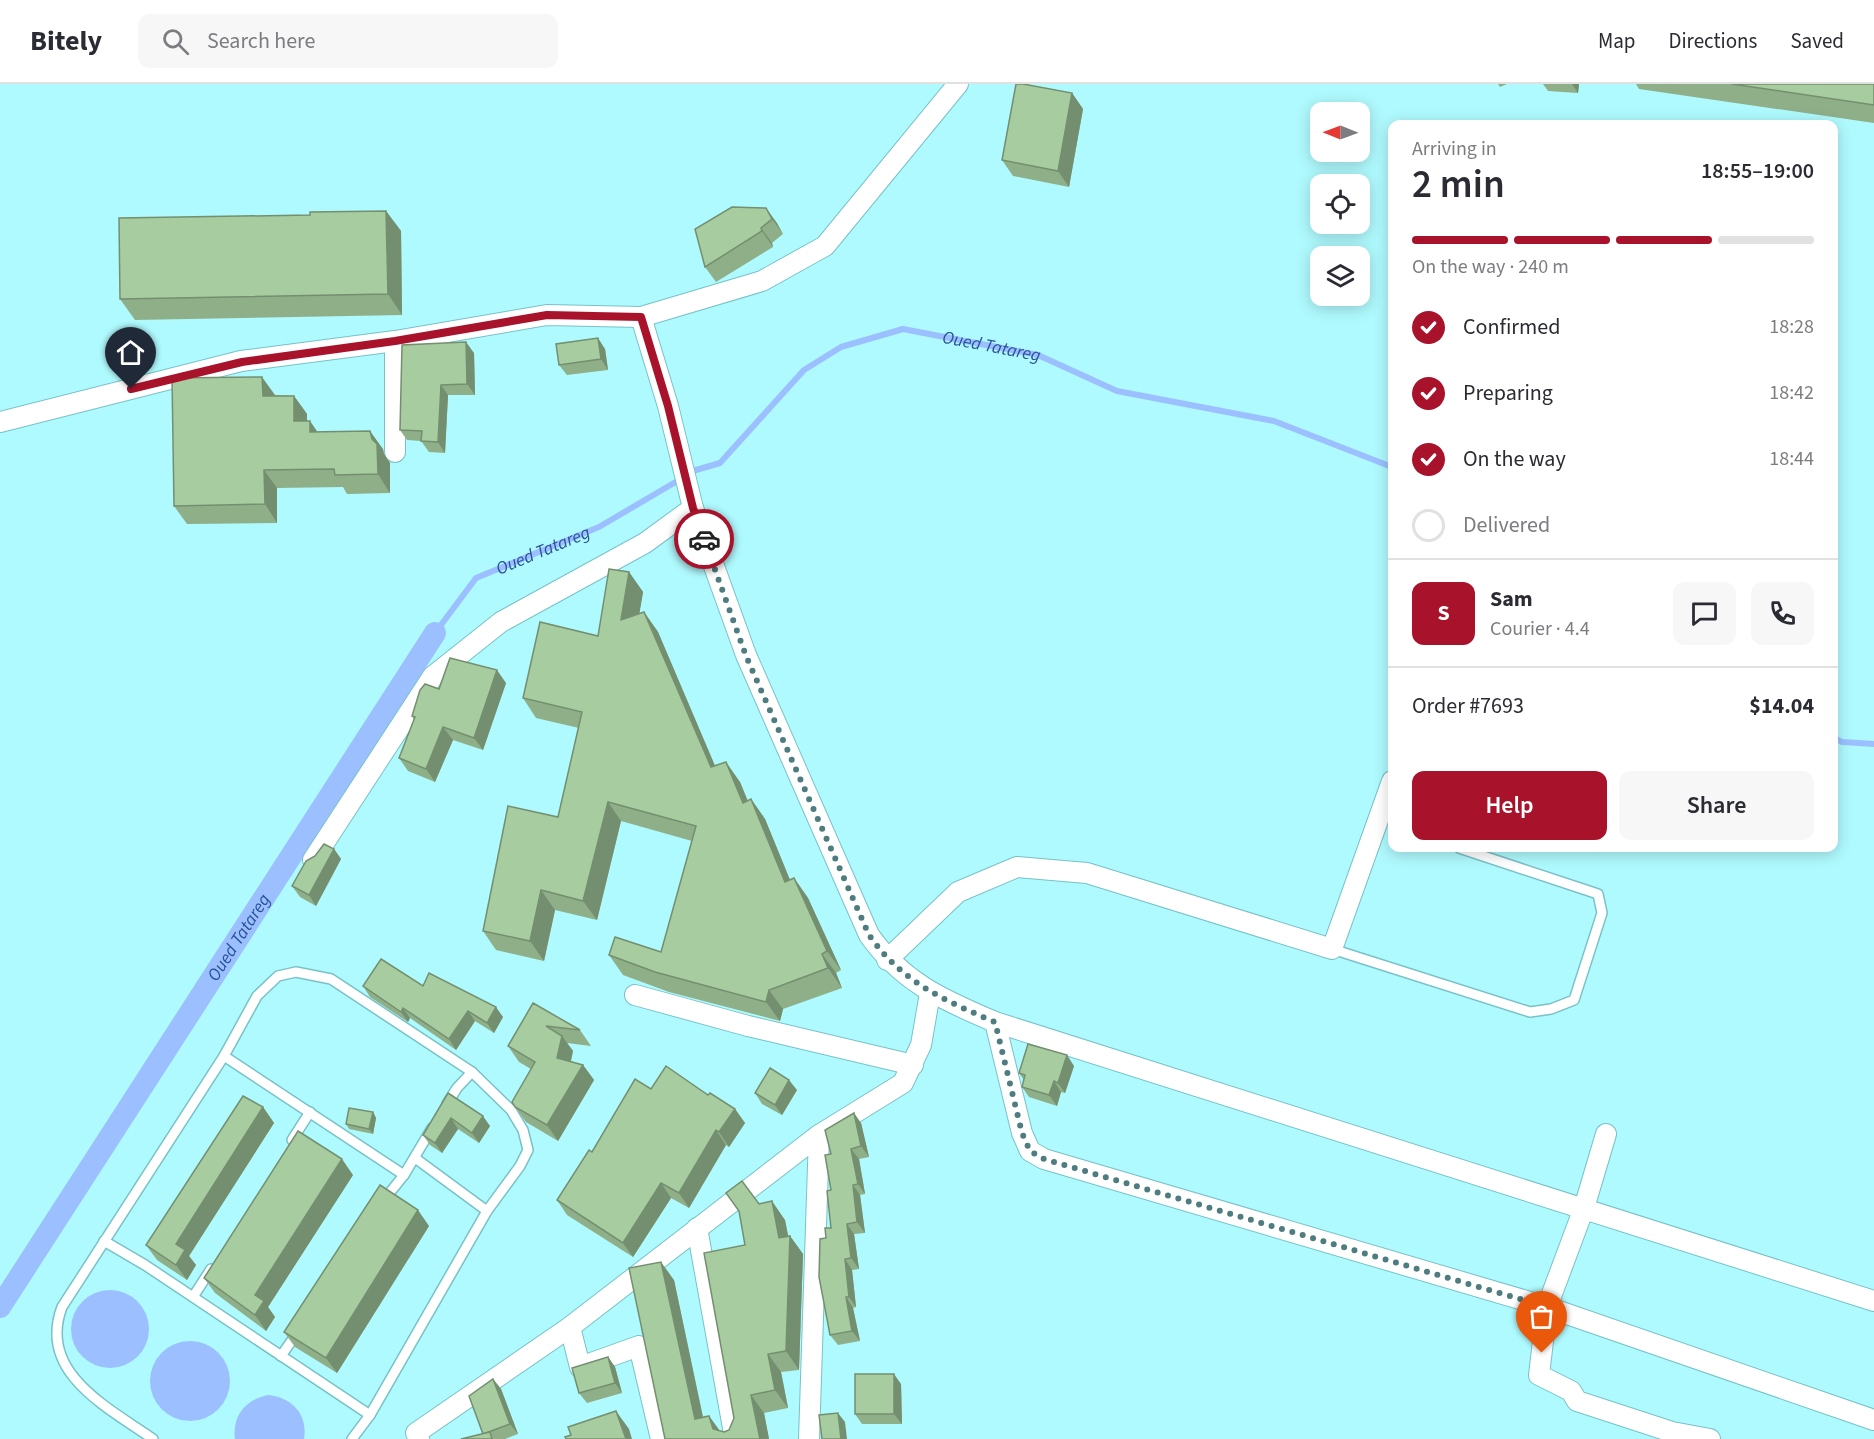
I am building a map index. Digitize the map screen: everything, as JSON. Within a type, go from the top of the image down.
[{"type":"street","points":[[0,422],[242,362],[395,341],[547,315],[641,317],[762,281],[825,246],[958,84]]},
{"type":"street","points":[[641,317],[668,406],[693,508],[746,656],[869,935],[887,960],[930,993],[995,1022],[1874,1301]]},
{"type":"street","points":[[395,341],[395,452]]},
{"type":"street","points":[[313,860],[385,745],[433,676],[501,622],[645,543],[693,508]]},
{"type":"street","points":[[887,960],[958,891],[1017,867],[1087,873],[1332,949],[1381,822],[1388,796]]},
{"type":"street","points":[[419,1439],[416,1433],[570,1327],[819,1136],[903,1083],[921,1045],[930,993]]},
{"type":"street","points":[[635,995],[913,1065]]},
{"type":"street","points":[[995,1022],[1022,1133],[1030,1151],[1044,1159],[1547,1307],[1874,1420]]},
{"type":"street","points":[[1606,1134],[1584,1208],[1547,1307],[1539,1375],[1571,1391],[1577,1401],[1672,1436],[1710,1439]]},
{"type":"street","points":[[809,1439],[819,1136]]},
{"type":"street","points":[[697,1228],[735,1439]]},
{"type":"street","points":[[570,1327],[580,1367],[639,1346],[661,1439]]},
{"type":"lane","points":[[1332,949],[1530,1012],[1551,1009],[1574,1000],[1602,914],[1598,894],[1471,852]]},
{"type":"lane","points":[[153,1439],[79,1387],[63,1360],[57,1338],[57,1321],[62,1307],[224,1056],[257,996],[278,976],[296,972],[331,979],[472,1072],[512,1110],[523,1130],[528,1150],[520,1166],[487,1211],[370,1415],[352,1439]]},
{"type":"lane","points":[[224,1056],[404,1175]]},
{"type":"lane","points":[[375,1214],[393,1185],[404,1175],[457,1088],[472,1072]]},
{"type":"lane","points":[[285,1151],[310,1112]]},
{"type":"lane","points":[[414,1158],[487,1211]]},
{"type":"lane","points":[[104,1241],[193,1297],[370,1415]]},
{"type":"lane","points":[[193,1297],[217,1258]]},
{"type":"lane","points":[[281,1356],[300,1328]]},
{"type":"water","points":[[110,1290],[125,1293],[138,1301],[146,1314],[149,1329],[146,1344],[138,1357],[125,1365],[110,1368],[95,1365],[82,1357],[74,1344],[71,1329],[74,1314],[82,1301],[95,1293]]},
{"type":"water","points":[[190,1341],[205,1344],[218,1353],[227,1366],[230,1381],[227,1396],[218,1409],[205,1418],[190,1421],[175,1418],[162,1409],[153,1396],[150,1381],[153,1366],[162,1353],[175,1344]]},
{"type":"water","points":[[269,1395],[285,1400],[297,1409],[305,1430],[304,1439],[235,1439],[236,1423],[242,1410],[254,1400]]},
{"type":"building","points":[[1016,84],[1072,93],[1058,171],[1002,160]]},
{"type":"building","points":[[1732,84],[1874,84],[1874,105]]},
{"type":"building","points":[[732,207],[766,208],[772,219],[761,228],[762,231],[705,267],[695,229]]},
{"type":"building","points":[[386,211],[388,294],[120,299],[119,218],[310,215],[310,212]]},
{"type":"building","points":[[598,338],[601,359],[559,365],[556,344]]},
{"type":"building","points":[[466,342],[467,384],[441,385],[438,442],[421,441],[422,431],[400,430],[402,345]]},
{"type":"building","points":[[262,377],[263,396],[294,396],[294,421],[310,421],[310,432],[370,431],[372,439],[377,444],[378,474],[335,475],[334,469],[264,470],[265,504],[174,506],[172,378]]},
{"type":"building","points":[[609,569],[629,572],[621,620],[644,612],[711,767],[726,762],[743,803],[751,799],[785,882],[794,878],[827,951],[822,954],[828,968],[769,990],[766,1002],[655,972],[609,955],[615,937],[661,952],[696,826],[608,802],[583,901],[541,890],[530,941],[483,931],[508,806],[558,817],[582,712],[523,698],[540,622],[598,636]]},
{"type":"building","points":[[450,658],[497,670],[474,738],[443,727],[426,769],[399,758],[415,717],[412,716],[420,690],[425,684],[439,689]]},
{"type":"building","points":[[324,844],[334,849],[309,895],[292,886],[306,861],[315,856]]},
{"type":"building","points":[[381,959],[423,986],[429,973],[496,1007],[487,1023],[468,1011],[449,1039],[403,1008],[401,1012],[363,986]]},
{"type":"building","points":[[533,1003],[580,1030],[546,1026],[562,1036],[557,1058],[583,1065],[547,1125],[515,1107],[512,1102],[535,1062],[508,1046]]},
{"type":"building","points":[[1028,1044],[1067,1055],[1058,1083],[1054,1081],[1049,1095],[1022,1087],[1025,1075],[1019,1073]]},
{"type":"building","points":[[666,1066],[708,1095],[710,1093],[735,1109],[719,1132],[716,1130],[679,1193],[661,1183],[623,1243],[557,1200],[589,1150],[592,1152],[635,1079],[651,1089]]},
{"type":"building","points":[[770,1068],[789,1080],[775,1105],[755,1093]]},
{"type":"building","points":[[448,1093],[483,1116],[472,1133],[451,1118],[435,1143],[423,1135]]},
{"type":"building","points":[[243,1096],[263,1107],[176,1244],[185,1250],[176,1265],[146,1245]]},
{"type":"building","points":[[349,1108],[373,1112],[369,1129],[346,1124]]},
{"type":"building","points":[[854,1113],[861,1146],[851,1149],[858,1184],[853,1185],[857,1222],[847,1224],[851,1258],[845,1259],[849,1297],[846,1297],[852,1331],[830,1335],[819,1277],[820,1239],[826,1238],[825,1228],[831,1228],[827,1191],[831,1190],[825,1155],[831,1154],[825,1130]]},
{"type":"building","points":[[298,1131],[342,1159],[255,1295],[264,1301],[255,1315],[204,1278]]},
{"type":"building","points":[[742,1181],[759,1204],[772,1201],[779,1238],[790,1236],[786,1351],[768,1354],[775,1390],[751,1395],[760,1439],[665,1439],[629,1268],[661,1262],[695,1419],[709,1416],[713,1429],[724,1432],[729,1430],[734,1418],[704,1253],[745,1245],[739,1211],[726,1193]]},
{"type":"building","points":[[380,1185],[418,1210],[326,1358],[284,1332]]},
{"type":"building","points":[[608,1357],[615,1383],[579,1393],[572,1368]]},
{"type":"building","points":[[855,1374],[894,1374],[894,1414],[855,1414]]},
{"type":"building","points":[[493,1379],[510,1424],[483,1434],[469,1396]]},
{"type":"building","points":[[616,1411],[626,1439],[566,1439],[565,1437],[571,1435],[568,1427]]},
{"type":"building","points":[[838,1413],[841,1439],[822,1439],[819,1415]]},
{"type":"building","points":[[490,1432],[492,1439],[461,1439]]},
{"type":"waterway","name":"Oued Tatareg","points":[[435,633],[476,578],[599,527],[696,470],[720,463],[804,370],[841,347],[903,329],[1038,355],[1117,391],[1274,421],[1388,465]]},
{"type":"waterway","name":"Oued Tatareg","points":[[0,1307],[435,633]]},
{"type":"waterway","name":"Oued Tatareg","points":[[1838,740],[1874,744]]},
{"type":"way so far","points":[[704,539],[746,656],[869,935],[887,960],[930,993],[995,1022],[1022,1133],[1030,1151],[1044,1159],[1547,1307],[1542,1353]]},
{"type":"route","points":[[131,389],[242,362],[395,341],[547,315],[641,317],[668,406],[693,508],[704,539]]}]
